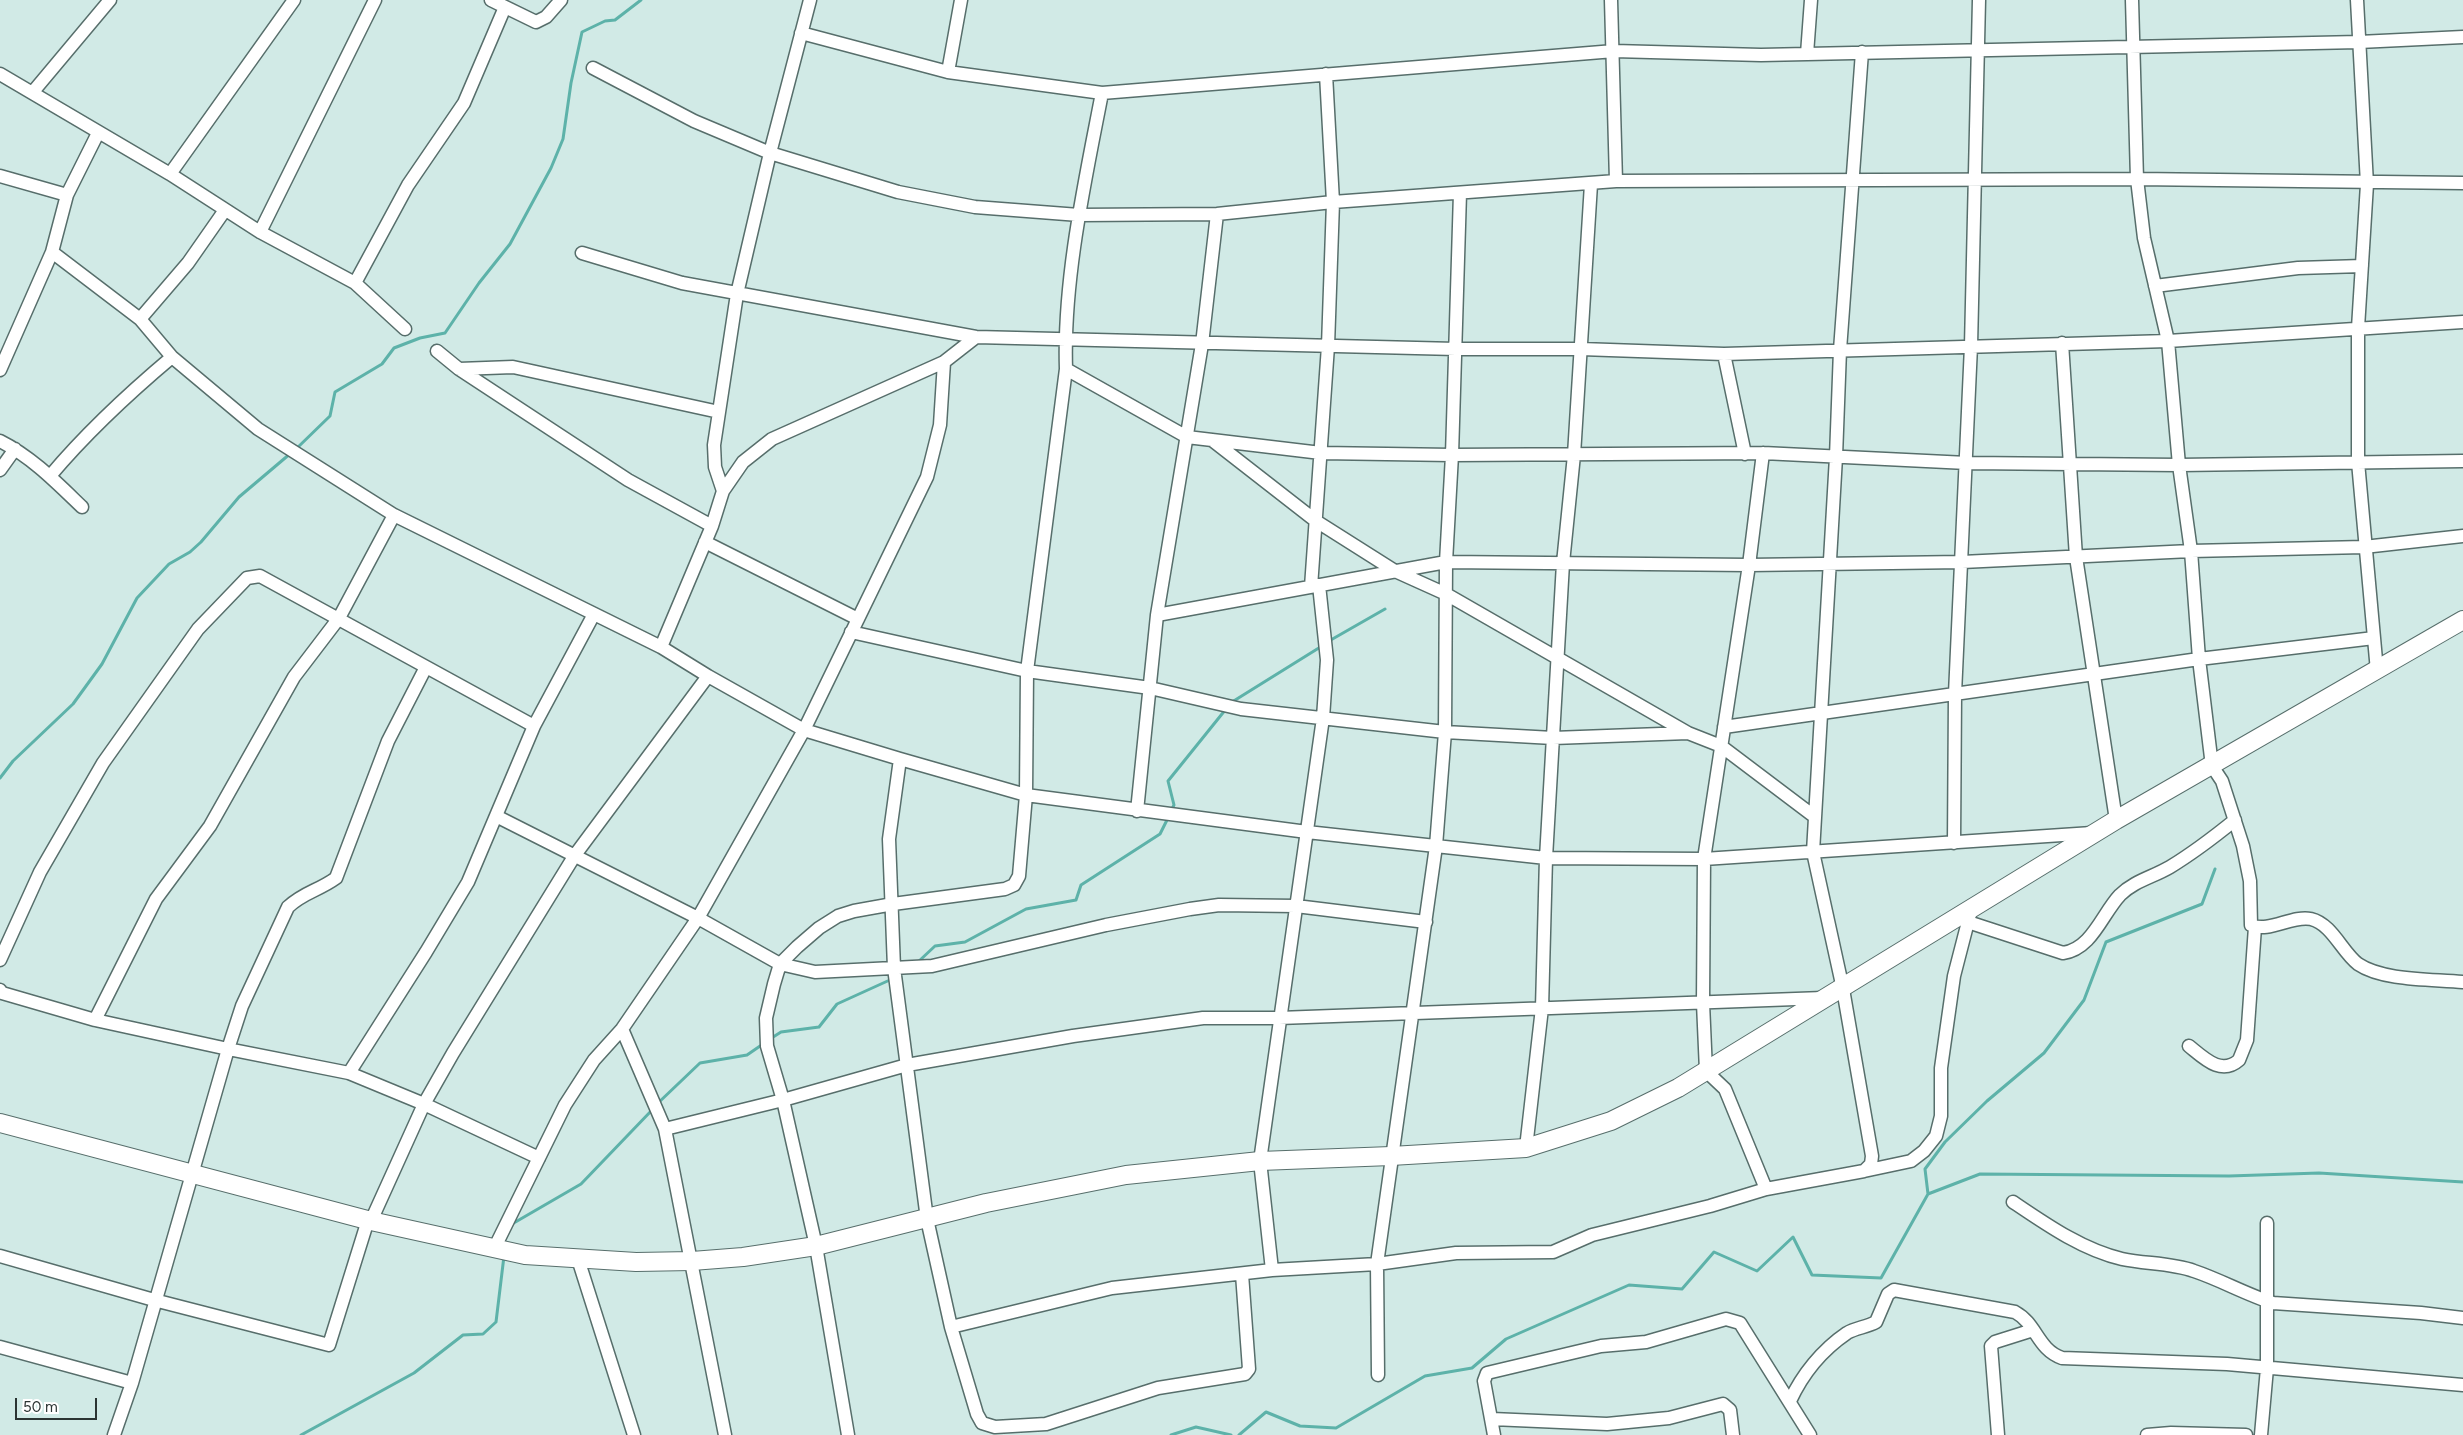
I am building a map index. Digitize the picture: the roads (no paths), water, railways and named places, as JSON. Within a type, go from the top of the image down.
[{"type":"street","points":[[32,93],[110,0]]},
{"type":"street","points":[[170,174],[294,0]]},
{"type":"street","points":[[260,232],[375,0]]},
{"type":"street","points":[[491,0],[536,22],[546,17],[561,0]]},
{"type":"street","points":[[723,492],[715,467],[714,445],[737,294],[770,153],[810,0]]},
{"type":"street","points":[[948,72],[961,0]]},
{"type":"street","points":[[1611,0],[1614,51],[1616,181]]},
{"type":"street","points":[[1807,54],[1811,0]]},
{"type":"street","points":[[1954,843],[1955,694],[1967,463],[1976,179],[1979,0]]},
{"type":"street","points":[[2132,0],[2137,180],[2144,238],[2168,341],[2179,465],[2191,551],[2199,659],[2212,766],[2222,781],[2243,846],[2250,880],[2249,921],[2255,927],[2312,919],[2322,925],[2357,963],[2368,969],[2390,976],[2463,982]]},
{"type":"street","points":[[2357,0],[2367,184],[2358,328],[2358,462],[2364,547],[2377,671]]},
{"type":"street","points":[[355,283],[408,185],[464,103],[505,7]]},
{"type":"street","points":[[801,33],[948,72],[1102,93],[1614,51],[1761,55],[2359,42],[2463,37]]},
{"type":"street","points":[[1862,52],[1851,180],[1840,350],[1836,457],[1813,852],[1843,989],[1872,1156],[1871,1164],[1864,1171]]},
{"type":"street","points":[[592,68],[694,121],[770,153],[898,192],[975,207],[1079,215],[1217,214],[1333,202],[1616,181],[1976,179],[2463,184]]},
{"type":"street","points":[[0,74],[170,174],[260,232],[355,283],[404,329]]},
{"type":"street","points":[[1272,1270],[1260,1161],[1323,718],[1327,660],[1315,586],[1316,521],[1328,346],[1333,202],[1326,74]]},
{"type":"street","points":[[848,1435],[816,1246],[784,1100],[767,1046],[765,1031],[780,964],[819,928],[838,916],[893,904],[1005,889],[1014,885],[1019,876],[1026,794],[1027,671],[1066,368],[1065,339],[1079,215],[1102,93]]},
{"type":"street","points":[[0,370],[52,252],[67,195],[98,133]]},
{"type":"street","points":[[0,176],[67,195]]},
{"type":"street","points":[[1526,1148],[1542,1008],[1546,858],[1563,563],[1574,455],[1591,184]]},
{"type":"street","points":[[1378,1375],[1378,1264],[1391,1156],[1436,846],[1445,732],[1446,562],[1452,455],[1460,193]]},
{"type":"street","points":[[140,319],[188,263],[225,210]]},
{"type":"street","points":[[1137,811],[1157,615],[1202,344],[1217,214]]},
{"type":"street","points":[[52,252],[140,319],[172,357],[258,429],[394,515],[661,647],[804,730],[900,759],[1026,794],[1137,811],[1307,832],[1546,858],[1704,859],[2094,833]]},
{"type":"street","points":[[582,254],[682,283],[976,338],[1456,349],[1581,349],[1724,354],[2168,341],[2463,322]]},
{"type":"street","points":[[2155,286],[2298,268],[2362,266]]},
{"type":"street","points":[[661,647],[712,526],[723,492],[742,462],[772,439],[944,362],[976,338]]},
{"type":"street","points":[[2062,343],[2076,557],[2092,675],[2116,820]]},
{"type":"street","points":[[436,351],[459,369],[628,480],[712,526]]},
{"type":"street","points":[[1724,354],[1746,454]]},
{"type":"street","points":[[50,476],[75,447],[123,398],[172,357]]},
{"type":"street","points":[[494,1249],[565,1104],[594,1060],[622,1029],[698,918],[804,730],[926,477],[940,425],[944,362]]},
{"type":"street","points":[[459,369],[513,367],[719,412]]},
{"type":"street","points":[[1066,368],[1188,436],[1320,453],[1452,455],[1763,454],[1967,463],[2179,465],[2463,461]]},
{"type":"street","points":[[1212,440],[1316,521],[1395,571],[1446,594],[1688,733],[1721,746],[1815,817]]},
{"type":"street","points":[[0,441],[15,449],[50,476],[82,507]]},
{"type":"street","points":[[0,470],[15,449]]},
{"type":"street","points":[[1763,454],[1749,565],[1704,859],[1703,1003],[1706,1072],[1725,1089],[1766,1189]]},
{"type":"street","points":[[95,1020],[156,900],[210,826],[294,677],[338,618],[394,515]]},
{"type":"street","points":[[1157,615],[1446,562],[1749,565],[1962,562],[2191,551],[2364,547],[2463,536]]},
{"type":"street","points":[[705,542],[858,619]]},
{"type":"street","points":[[0,960],[40,872],[103,763],[198,629],[247,578],[260,576],[534,726]]},
{"type":"street","points":[[349,1073],[468,882],[534,726],[594,614]]},
{"type":"street","points":[[0,1123],[369,1221],[494,1249],[525,1255],[636,1262],[692,1262],[743,1257],[816,1246],[986,1203],[1126,1175],[1260,1161],[1526,1148],[1611,1121],[1706,1072],[1826,998],[1970,915],[2094,833],[2463,620]]},
{"type":"street","points":[[851,632],[1027,671],[1150,688],[1241,709],[1445,732],[1553,738],[1688,733]]},
{"type":"street","points":[[1724,727],[2199,659],[2374,638]]},
{"type":"street","points":[[114,1435],[132,1383],[154,1300],[242,1006],[288,907],[301,895],[322,888],[336,878],[388,741],[426,667]]},
{"type":"street","points":[[0,1256],[154,1300],[329,1345],[369,1221],[424,1104],[453,1053],[575,855],[708,676]]},
{"type":"street","points":[[900,759],[890,827],[894,968],[927,1219],[950,1327],[977,1414],[982,1423],[995,1427],[1046,1424],[1158,1388],[1245,1374],[1249,1369],[1242,1274]]},
{"type":"street","points":[[496,816],[698,918],[780,964],[826,972],[932,966],[1106,925],[1190,909],[1243,904],[1296,906],[1426,922]]},
{"type":"street","points":[[1970,915],[2064,953],[2072,952],[2083,945],[2118,897],[2128,888],[2168,868],[2196,850],[2235,820]]},
{"type":"street","points":[[950,1327],[1112,1288],[1272,1270],[1378,1264],[1456,1253],[1501,1251],[1553,1252],[1566,1248],[1592,1235],[1710,1206],[1766,1189],[1911,1161],[1924,1151],[1936,1136],[1941,1116],[1941,1068],[1952,993],[1970,915]]},
{"type":"street","points":[[2189,1046],[2212,1064],[2226,1067],[2239,1060],[2247,1040],[2255,927]]},
{"type":"street","points":[[0,990],[2,993],[95,1020],[349,1073],[424,1104],[540,1158]]},
{"type":"street","points":[[665,1129],[784,1100],[908,1065],[1073,1036],[1203,1018],[1279,1018],[1826,998]]},
{"type":"street","points":[[622,1029],[665,1129],[726,1435]]},
{"type":"street","points":[[2014,1202],[2038,1219],[2100,1253],[2124,1259],[2193,1270],[2265,1301],[2463,1318]]},
{"type":"street","points":[[2261,1435],[2266,1368],[2266,1223]]},
{"type":"street","points":[[578,1259],[634,1435]]},
{"type":"street","points":[[1790,1401],[1804,1374],[1841,1338],[1848,1332],[1876,1322],[1888,1294],[1894,1290],[2015,1312],[2026,1318],[2051,1354],[2062,1358],[2227,1364],[2463,1385]]},
{"type":"street","points":[[1494,1435],[1484,1381],[1487,1373],[1600,1346],[1646,1342],[1726,1319],[1740,1323],[1810,1435]]},
{"type":"street","points":[[1998,1435],[1992,1346],[1995,1342],[2033,1330]]},
{"type":"street","points":[[0,1347],[132,1383]]},
{"type":"street","points":[[1492,1419],[1607,1424],[1669,1418],[1723,1404],[1730,1410],[1733,1435]]},
{"type":"street","points":[[2147,1435],[2171,1433],[2246,1435]]},
{"type":"waterway","points":[[296,449],[330,416],[335,392],[382,364],[394,348],[420,338],[445,333],[479,283],[510,244],[551,168],[563,139],[571,83],[582,32],[605,21],[615,20],[641,0]]},
{"type":"waterway","points":[[201,542],[239,497],[291,453]]},
{"type":"waterway","points":[[0,778],[13,761],[73,704],[102,664],[137,598],[169,564],[190,552],[201,542]]},
{"type":"waterway","points":[[1329,641],[1385,609]]},
{"type":"waterway","points":[[1232,702],[1322,646]]},
{"type":"waterway","points":[[1171,811],[1174,805],[1168,781],[1226,709]]},
{"type":"waterway","points":[[918,962],[935,946],[965,942],[1026,909],[1076,900],[1081,885],[1160,834],[1169,816]]},
{"type":"waterway","points":[[1928,1194],[1925,1169],[1945,1142],[1987,1101],[2044,1053],[2084,1000],[2106,942],[2202,904],[2215,869]]},
{"type":"waterway","points":[[770,1039],[781,1032],[819,1027],[837,1004],[892,979]]},
{"type":"waterway","points":[[657,1104],[700,1063],[747,1055],[763,1044]]},
{"type":"waterway","points":[[512,1224],[581,1184],[653,1109]]},
{"type":"waterway","points":[[1239,1435],[1266,1412],[1300,1426],[1336,1428],[1425,1376],[1472,1368],[1506,1339],[1629,1285],[1682,1289],[1714,1252],[1757,1271],[1793,1237],[1812,1275],[1881,1278],[1928,1194],[1980,1174],[2229,1176],[2319,1173],[2463,1182]]},
{"type":"waterway","points":[[301,1435],[414,1373],[463,1335],[483,1334],[496,1322],[504,1256]]},
{"type":"waterway","points":[[1171,1435],[1196,1427],[1231,1435]]}]
